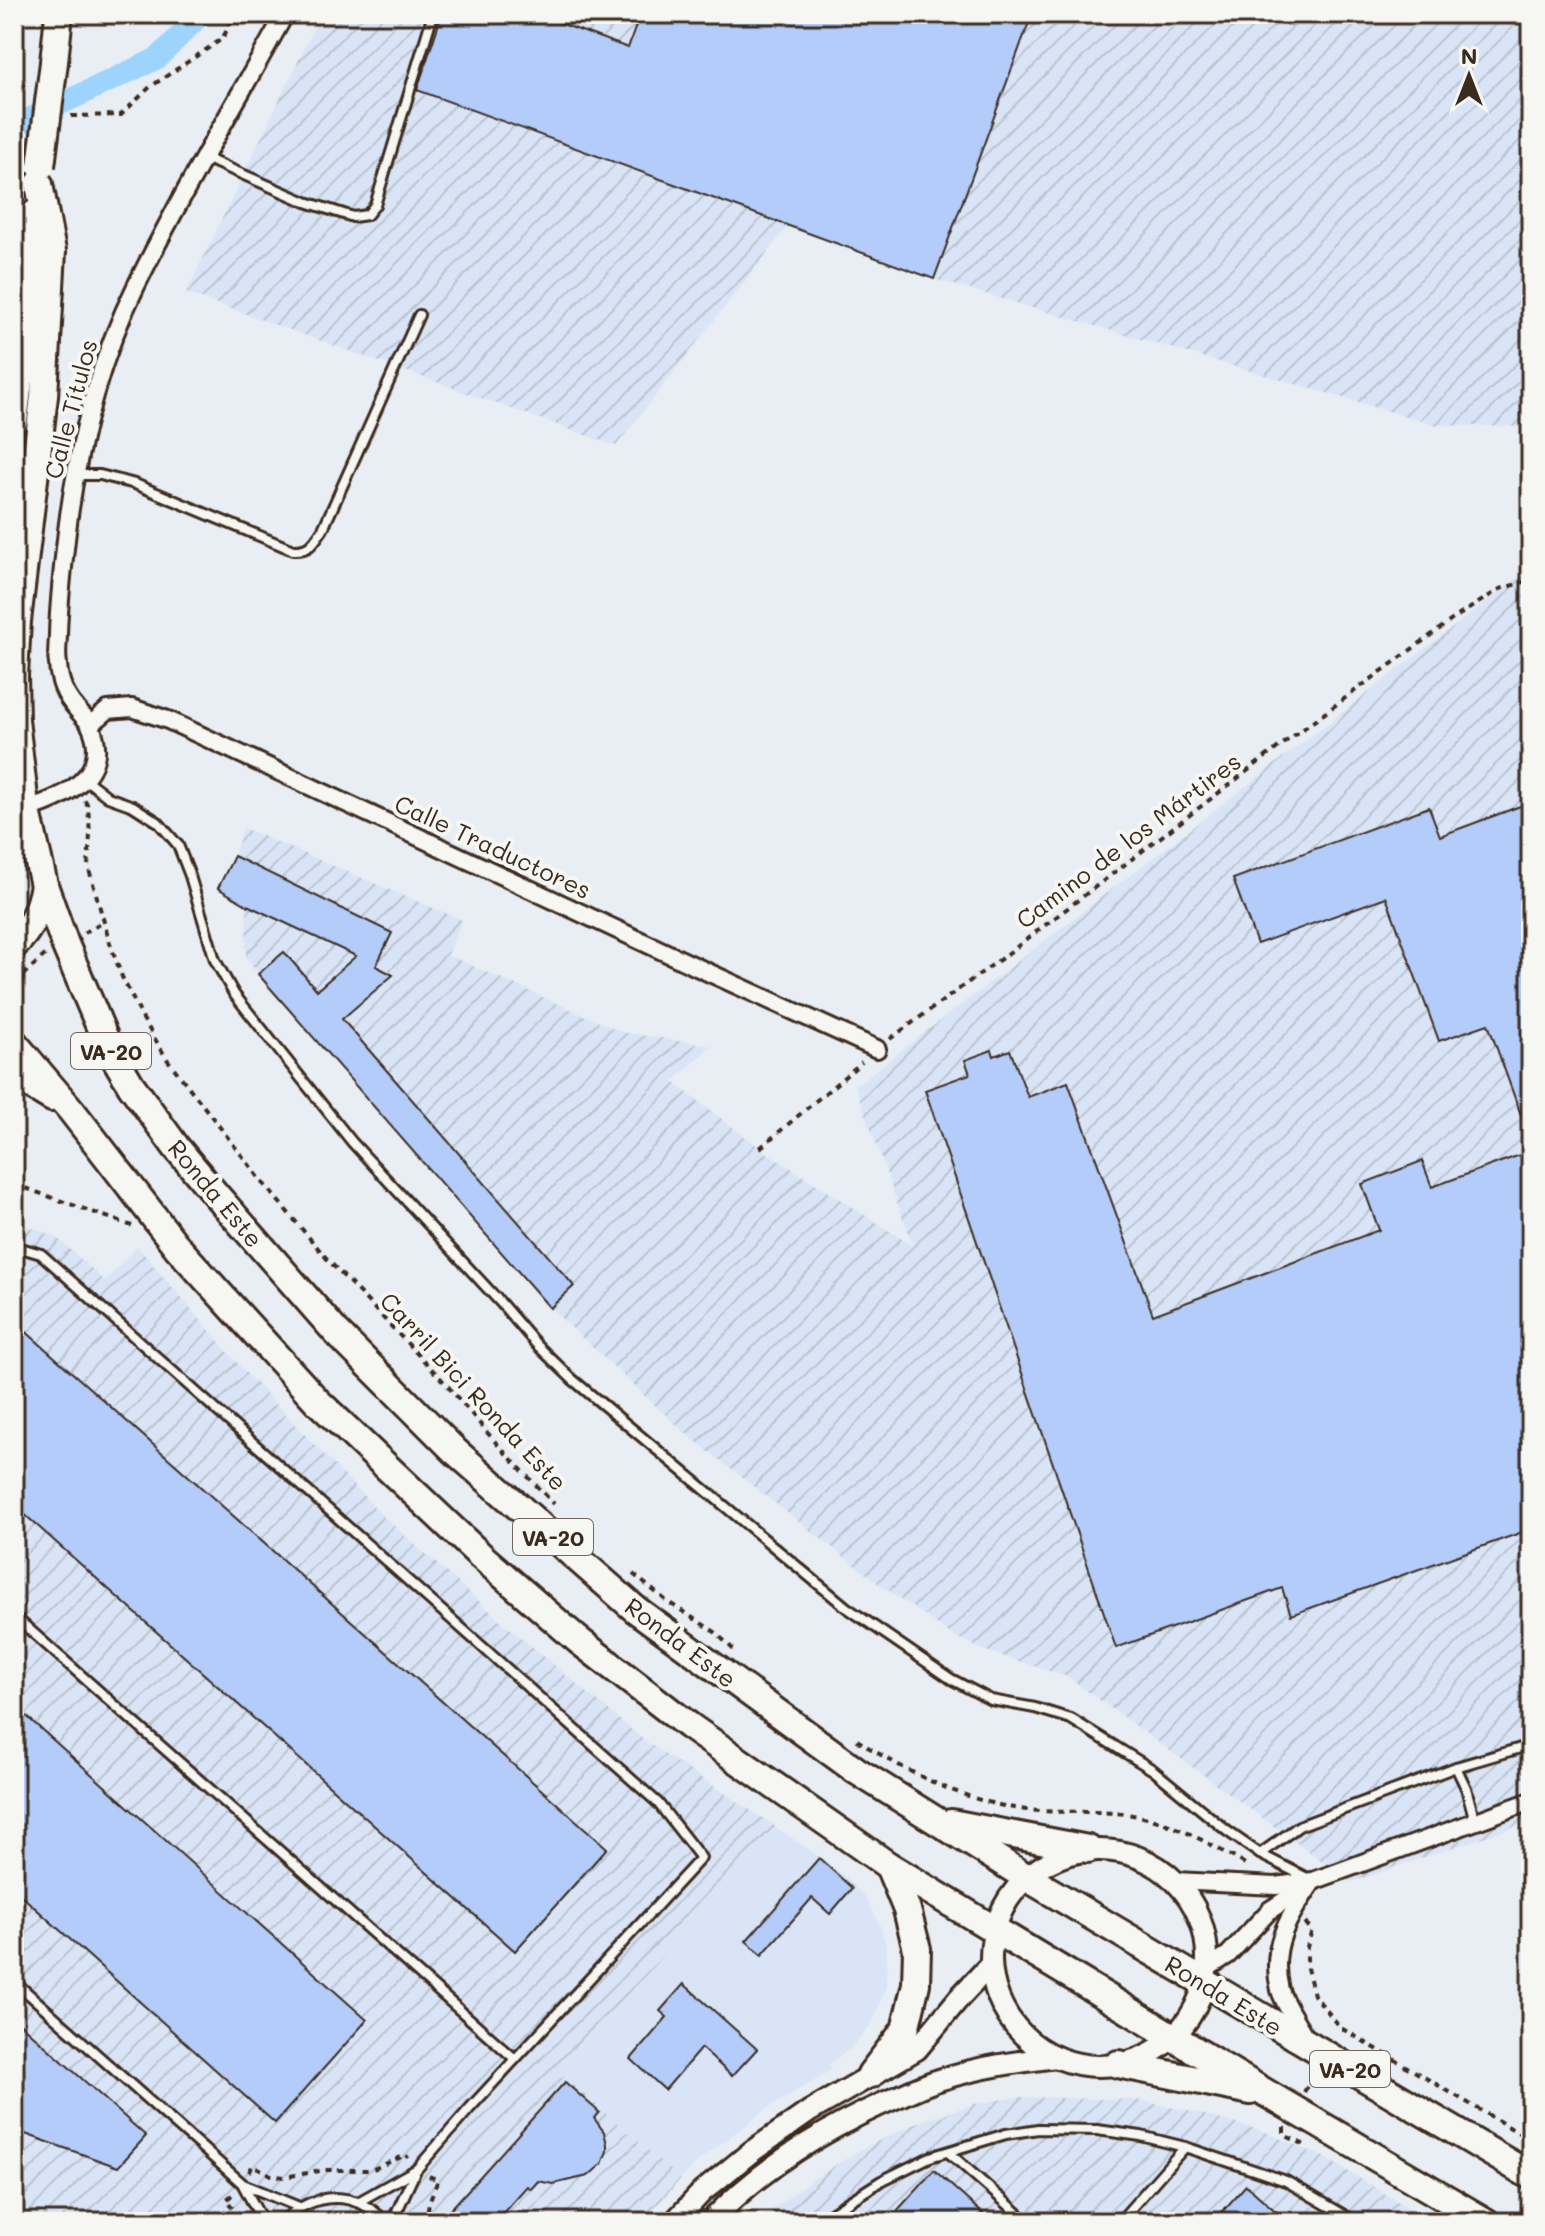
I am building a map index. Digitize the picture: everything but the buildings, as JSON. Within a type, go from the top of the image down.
[{"type":"highway","points":[[14,420],[59,14]]},
{"type":"highway","name":"Ronda Este","points":[[40,175],[52,251],[44,396],[17,621],[14,675],[22,796],[44,885],[80,983],[108,1046],[131,1085],[176,1147],[336,1332],[455,1451],[635,1609],[857,1771],[1026,1877],[1205,1976],[1318,2050],[1531,2176]]},
{"type":"highway","points":[[14,945],[36,915],[44,885]]},
{"type":"highway","name":"VA-20","points":[[14,1043],[71,1110],[178,1248],[317,1401],[481,1556],[578,1640],[689,1726],[889,1866],[1266,2093],[1288,2120],[1486,2222]]},
{"type":"highway","points":[[14,1075],[71,1110]]},
{"type":"highway","points":[[940,1821],[1088,1849]]},
{"type":"highway","points":[[871,2074],[905,2030],[916,1984],[917,1949],[907,1910],[889,1866]]},
{"type":"highway","points":[[1118,2064],[1266,2093]]},
{"type":"street","name":"Calle Títulos","points":[[90,725],[63,691],[57,663],[59,600],[76,475],[92,404],[135,288],[285,14]]},
{"type":"street","name":"Calle Traductores","points":[[90,725],[108,710],[132,708],[168,720],[877,1049]]},
{"type":"street","points":[[22,796],[53,801],[85,779],[94,763],[96,747],[90,725]]},
{"type":"street","points":[[1175,1881],[1276,1886],[1313,1881],[1531,1801]]},
{"type":"street","points":[[1088,1849],[1134,1856],[1156,1866],[1175,1881],[1192,1903],[1204,1928],[1208,1955],[1205,1976],[1193,2012],[1173,2036],[1147,2055],[1118,2064],[1086,2065],[1056,2057],[1037,2046],[1020,2032],[1005,2012],[995,1988],[991,1964],[994,1930],[1010,1896],[1026,1877],[1053,1860],[1088,1849]]},
{"type":"street","points":[[1205,1976],[1270,1910],[1313,1881]]},
{"type":"street","points":[[1313,1881],[1294,1909],[1276,1954],[1281,1992],[1318,2050]]},
{"type":"street","points":[[674,2222],[702,2192],[751,2152],[810,2111],[917,2049],[991,1964]]},
{"type":"street","points":[[710,2222],[774,2165],[817,2136],[877,2105],[952,2076],[1003,2064],[1056,2057]]},
{"type":"lane","points":[[205,158],[306,202],[353,217],[367,215],[375,205],[433,14]]},
{"type":"lane","points":[[76,475],[100,475],[135,484],[293,550],[312,546],[323,529],[419,315]]},
{"type":"lane","points":[[85,779],[108,797],[133,806],[158,822],[178,845],[215,960],[234,994],[352,1142],[537,1345],[572,1379],[859,1616],[951,1679],[991,1700],[1071,1719],[1153,1770],[1260,1854],[1313,1881]]},
{"type":"lane","points":[[14,1246],[41,1254],[658,1803],[701,1858],[416,2170],[392,2222]]},
{"type":"lane","points":[[14,1616],[515,2059]]},
{"type":"lane","points":[[1260,1854],[1299,1826],[1456,1767],[1531,1745]]},
{"type":"lane","points":[[1456,1767],[1466,1788],[1475,1821]]},
{"type":"lane","points":[[14,1981],[243,2184],[299,2207]]},
{"type":"lane","points":[[817,2222],[881,2181],[930,2157],[1006,2134],[1038,2129],[1097,2130],[1141,2136],[1185,2147],[1286,2181],[1356,2222]]},
{"type":"lane","points":[[1119,2222],[1185,2147]]},
{"type":"lane","points":[[948,2152],[1028,2222]]},
{"type":"lane","points":[[358,2202],[416,2170]]},
{"type":"lane","points":[[243,2184],[263,2222]]},
{"type":"lane","points":[[282,2222],[299,2207],[318,2199],[338,2198],[358,2202],[386,2222]]},
{"type":"path","points":[[69,116],[121,115],[150,87],[222,39],[236,14]]},
{"type":"path","name":"Camino de los Mártires","points":[[760,1148],[877,1049],[1288,740],[1453,619],[1500,589],[1531,580]]},
{"type":"path","name":"Carril Bici Ronda Este","points":[[88,806],[88,866],[110,943],[122,977],[167,1059],[264,1184],[328,1260],[557,1507]]},
{"type":"path","points":[[14,1184],[134,1227],[161,1227]]},
{"type":"path","points":[[624,1566],[668,1602],[715,1632],[747,1663]]},
{"type":"path","points":[[857,1740],[893,1764],[987,1802],[1021,1809],[1142,1816],[1169,1825],[1255,1870]]},
{"type":"path","points":[[1312,1930],[1307,1947],[1307,1968],[1314,1995],[1341,2028],[1531,2140]]},
{"type":"path","points":[[1288,2120],[1318,2050]]},
{"type":"path","points":[[239,2222],[237,2212],[226,2200],[243,2184],[253,2165],[271,2175],[284,2177],[325,2170],[371,2170],[406,2155],[416,2170],[438,2180],[429,2202],[426,2222]]},
{"type":"shaded area","points":[[321,14],[1531,14],[1531,427],[1436,425],[934,279],[788,226],[616,446],[186,293]]},
{"type":"shaded area","points":[[1531,573],[1531,1821],[1351,1882],[1068,1677],[986,1651],[952,1635],[879,1584],[685,1433],[550,1308],[258,974],[246,958],[247,905],[218,888],[234,856],[243,828],[462,920],[448,955],[622,1032],[711,1046],[673,1082],[760,1148],[913,1246],[855,1086],[1520,576]]},
{"type":"shaded area","points":[[14,1221],[55,1236],[105,1281],[137,1246],[246,1373],[385,1518],[507,1626],[646,1742],[776,1827],[560,2073],[681,2179],[641,2222],[14,2222]]},
{"type":"shaded area","points":[[776,1827],[825,1861],[865,1897],[881,1927],[887,1949],[886,1987],[873,2022],[851,2048],[829,2064],[831,2070],[764,2111],[701,2159],[681,2179],[560,2073]]},
{"type":"shaded area","points":[[1019,2097],[1137,2100],[1263,2131],[1324,2157],[1432,2222],[756,2222],[810,2181],[860,2150],[916,2123],[974,2104]]},
{"type":"waterway","points":[[14,126],[158,58],[201,14]]}]
